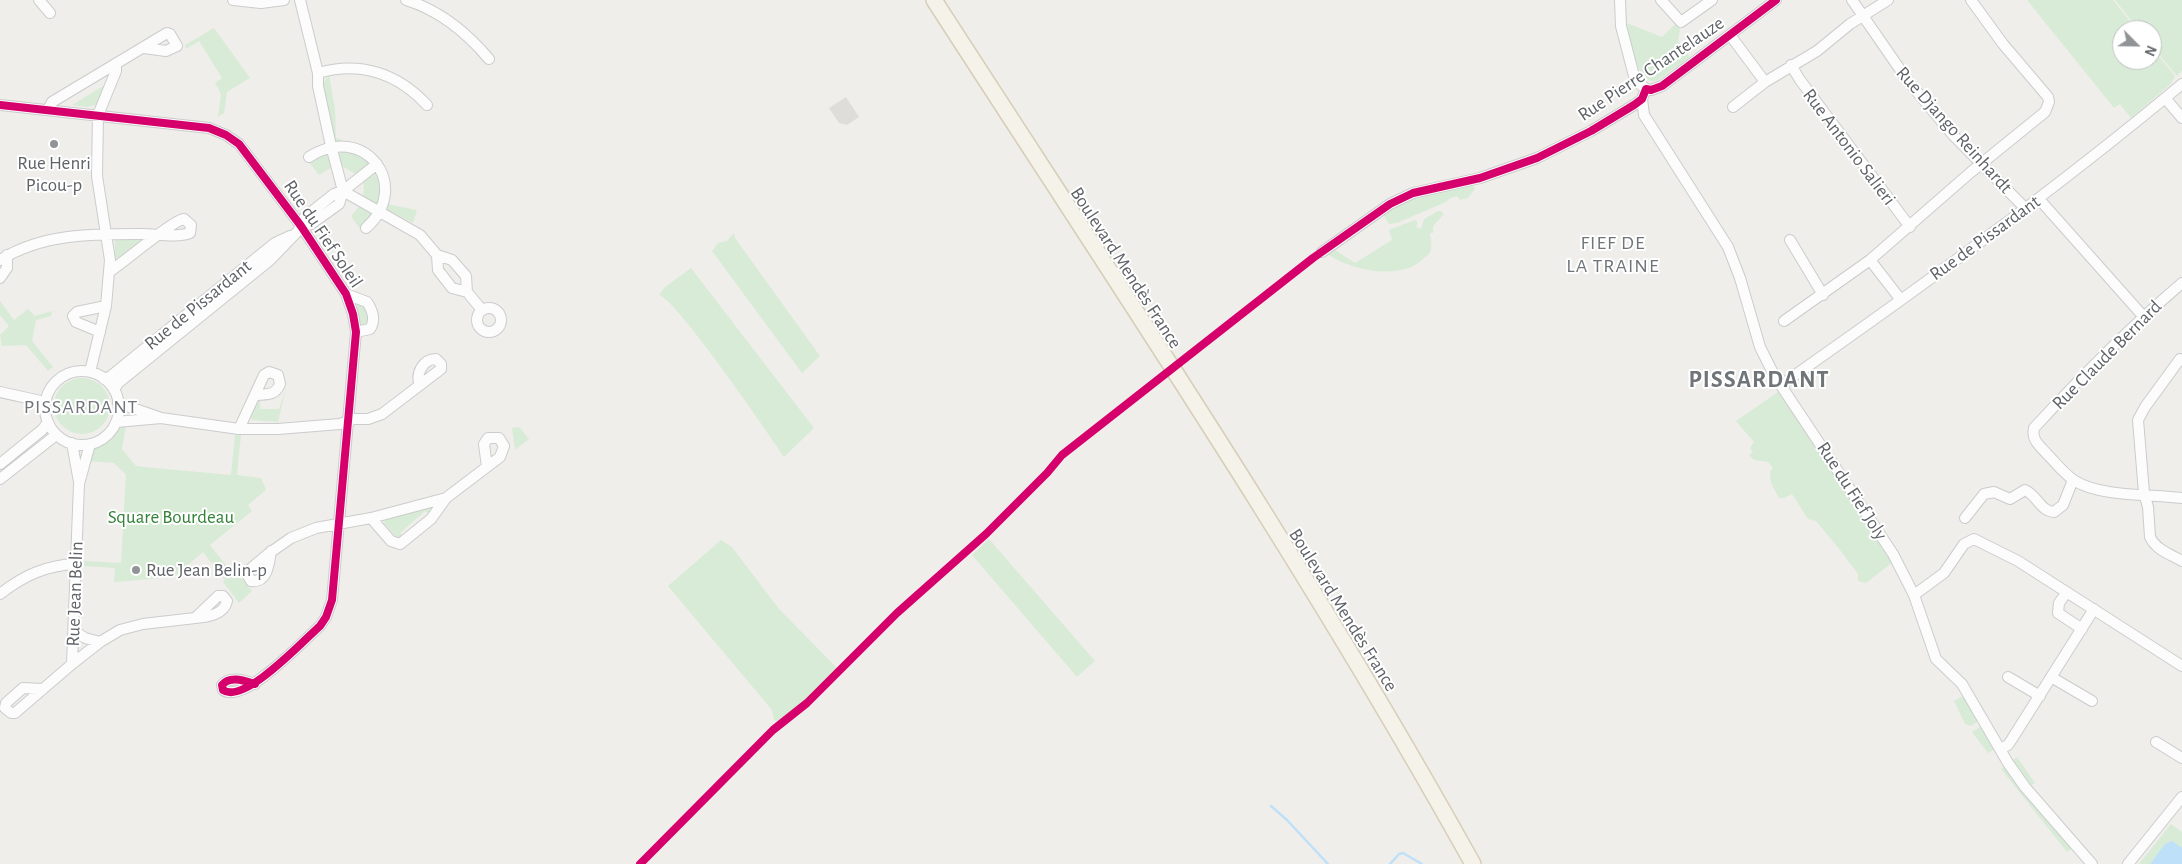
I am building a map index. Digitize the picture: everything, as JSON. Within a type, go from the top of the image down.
[{"type":"main road","name":"Boulevard Mendès France","points":[[928,0],[1349,660],[1395,736],[1466,864]]},
{"type":"main road","name":"Boulevard Mendès France","points":[[934,0],[1306,580],[1400,733],[1473,864]]},
{"type":"street","points":[[40,0],[50,13]]},
{"type":"street","points":[[232,0],[261,3],[284,0]]},
{"type":"street","points":[[300,0],[318,73],[318,86],[330,146],[343,191],[420,235],[437,255],[452,260],[466,278],[467,292]]},
{"type":"street","points":[[406,0],[429,10],[451,23],[470,38],[489,59]]},
{"type":"street","name":"Rue du Fief Joly","points":[[1620,0],[1621,26],[1634,76],[1644,94],[1644,115],[1728,248],[1740,278],[1760,347],[1781,385],[1893,554],[1914,595],[1936,659],[1962,684],[2025,787],[2092,864]]},
{"type":"street","points":[[1661,0],[1682,22],[1712,0]]},
{"type":"street","name":"Rue Pierre Chantelauze","points":[[1322,252],[1390,204],[1413,193],[1480,178],[1537,158],[1591,131],[1644,94],[1662,86],[1776,0]]},
{"type":"street","name":"Rue Django Reinhardt","points":[[1852,0],[1908,81],[1953,135],[2025,208]]},
{"type":"street","points":[[1733,107],[1791,64],[1816,51],[1862,16],[1888,0]]},
{"type":"street","points":[[1784,320],[1823,295],[1870,260],[1910,228],[1981,163],[2046,112],[2049,102],[2048,97],[2003,44],[1970,0]]},
{"type":"street","points":[[1730,36],[1765,82]]},
{"type":"street","points":[[48,110],[52,102],[144,48]]},
{"type":"street","name":"Rue Antonio Salieri","points":[[1791,64],[1800,80],[1910,228]]},
{"type":"street","points":[[90,372],[106,306],[109,272],[107,234],[97,176],[98,115],[116,71],[116,65]]},
{"type":"street","points":[[318,73],[356,68],[379,72],[404,84],[427,105]]},
{"type":"street","name":"Rue de Pissardant","points":[[1781,385],[2039,199],[2182,84]]},
{"type":"street","points":[[2165,98],[2182,118]]},
{"type":"street","name":"Rue du Fief Soleil","points":[[0,105],[209,128],[226,135],[245,151],[301,226],[346,294],[353,314],[356,332],[332,600],[326,617],[320,626],[255,684]]},
{"type":"street","points":[[309,157],[330,146],[341,145],[357,149],[370,156],[383,177],[386,191],[380,212],[366,228]]},
{"type":"street","name":"Rue de Pissardant","points":[[114,390],[118,383],[270,260],[301,226],[305,217],[334,194],[343,191],[376,164]]},
{"type":"street","points":[[2039,199],[2143,316]]},
{"type":"street","points":[[0,278],[7,268],[4,258],[17,249],[45,240],[107,234],[161,234],[109,272]]},
{"type":"street","name":"Rue de Pissardant","points":[[104,378],[111,376],[275,243],[293,234]]},
{"type":"street","points":[[1790,240],[1823,295]]},
{"type":"street","points":[[437,255],[438,270],[452,288],[467,292],[482,310]]},
{"type":"street","points":[[1870,260],[1901,300]]},
{"type":"street","name":"Rue Claude Bernard","points":[[2073,480],[2033,438],[2034,428],[2100,357],[2143,316],[2182,283]]},
{"type":"street","name":"Rue du Fief Soleil","points":[[346,294],[367,302],[374,316],[374,323],[370,329],[356,332]]},
{"type":"street","points":[[100,332],[76,322],[73,316],[77,312],[106,306]]},
{"type":"street","points":[[2180,360],[2145,407],[2138,420],[2150,537],[2153,544],[2182,561]]},
{"type":"street","points":[[72,372],[90,372],[104,378],[114,390],[118,403],[116,422],[107,434],[90,444],[72,444],[56,435],[48,422],[45,402],[52,386],[58,379],[72,372]]},
{"type":"street","points":[[118,403],[161,418],[239,429],[284,429],[349,422],[382,414],[420,385]]},
{"type":"street","points":[[0,392],[45,402]]},
{"type":"street","points":[[239,429],[255,395]]},
{"type":"street","points":[[116,422],[161,418]]},
{"type":"street","points":[[0,479],[48,422]]},
{"type":"street","points":[[0,464],[17,458],[56,435]]},
{"type":"street","name":"Rue Jean Belin","points":[[42,689],[72,664],[79,484],[72,444]]},
{"type":"street","name":"Rue Jean Belin","points":[[79,484],[90,444]]},
{"type":"street","points":[[371,518],[391,542],[400,544],[431,519],[446,498],[487,467]]},
{"type":"street","points":[[1965,518],[1984,494],[1994,492],[2010,499],[2025,490],[2030,492],[2046,510],[2054,512],[2063,505],[2073,480],[2094,488],[2182,498]]},
{"type":"street","points":[[271,551],[304,532],[340,522],[371,518],[446,498]]},
{"type":"street","points":[[1914,595],[1944,573],[1964,544],[1974,539],[2018,561],[2182,666]]},
{"type":"street","points":[[0,594],[12,584],[41,569],[76,564]]},
{"type":"street","points":[[2066,592],[2059,603],[2058,613],[2082,629]]},
{"type":"street","points":[[2000,748],[2008,744],[2094,609]]},
{"type":"street","points":[[72,664],[100,642],[132,626],[195,618]]},
{"type":"street","points":[[74,631],[85,638],[100,642]]},
{"type":"street","points":[[2008,676],[2040,696]]},
{"type":"street","points":[[2051,677],[2092,701]]},
{"type":"street","points":[[2156,742],[2182,758]]},
{"type":"street","points":[[2128,864],[2182,796]]},
{"type":"shaded area","points":[[846,97],[859,117],[847,125],[839,123],[829,108]]},
{"type":"green space","points":[[2027,0],[2113,0],[2129,20],[2112,20],[2112,70],[2162,70],[2162,60],[2175,76],[2171,84],[2131,118],[2120,104],[2114,108]]},
{"type":"green space","points":[[2115,0],[2182,0],[2182,71],[2177,76],[2162,58],[2162,20],[2131,20]]},
{"type":"green space","points":[[1627,23],[1662,37],[1676,23],[1680,29],[1678,41],[1690,57],[1658,80],[1651,81],[1639,70],[1632,50]]},
{"type":"green space","points":[[214,28],[250,78],[227,92],[224,113],[218,117],[221,94],[215,83],[222,78],[199,41],[186,49],[185,45]]},
{"type":"green space","points":[[329,75],[335,109],[336,138],[341,139],[340,142],[334,142],[322,85]]},
{"type":"green space","points":[[105,85],[98,104],[88,107],[72,105]]},
{"type":"green space","points":[[335,149],[357,152],[371,163],[357,175],[344,167],[338,167]]},
{"type":"green space","points":[[327,151],[331,168],[319,175],[309,162]]},
{"type":"green space","points":[[376,172],[382,184],[378,207],[363,199],[364,187],[362,180]]},
{"type":"green space","points":[[1472,183],[1475,189],[1468,198],[1460,200],[1457,196],[1450,198],[1446,202],[1397,223],[1389,224],[1383,214],[1418,194]]},
{"type":"green space","points":[[387,204],[417,210],[413,223],[385,209]]},
{"type":"green space","points":[[359,207],[374,215],[360,229],[351,216]]},
{"type":"green space","points":[[1438,211],[1444,214],[1433,226],[1433,233],[1430,233],[1431,250],[1428,255],[1412,266],[1401,270],[1374,271],[1347,264],[1326,253],[1332,248],[1355,263],[1392,240],[1389,230],[1415,220],[1418,222],[1416,227],[1421,229],[1424,219]]},
{"type":"green space","points":[[734,233],[735,238],[820,356],[802,373],[712,251],[718,243],[727,241]]},
{"type":"green space","points":[[115,239],[145,239],[119,260],[115,257]]},
{"type":"green space","points":[[691,268],[814,428],[784,457],[702,342],[669,302],[659,295],[665,287]]},
{"type":"green space","points":[[0,301],[14,320],[28,309],[35,316],[52,311],[51,316],[36,320],[32,341],[53,367],[48,371],[26,345],[2,346],[0,335],[9,326],[0,315]]},
{"type":"green space","points":[[358,302],[365,304],[369,321],[363,326],[360,324],[356,306]]},
{"type":"green space","points":[[76,378],[88,378],[98,382],[106,390],[110,406],[106,422],[98,430],[88,434],[76,434],[66,430],[58,422],[54,412],[54,400],[58,390],[66,382]]},
{"type":"green space","points":[[286,388],[278,422],[252,420],[251,416],[260,399],[260,409],[279,409]]},
{"type":"green space","points":[[1781,390],[1894,561],[1866,583],[1858,581],[1858,574],[1840,550],[1816,521],[1808,519],[1792,494],[1779,498],[1771,483],[1770,472],[1773,468],[1768,462],[1754,460],[1749,455],[1753,452],[1750,448],[1754,442],[1736,421]]},
{"type":"green space","name":"Square Bourdeau","points":[[120,423],[126,426],[122,449],[136,466],[144,467],[231,475],[235,435],[241,435],[237,475],[261,478],[266,490],[248,505],[252,511],[210,545],[233,574],[236,572],[252,591],[239,603],[223,582],[225,580],[203,552],[174,577],[114,582],[115,568],[84,566],[84,561],[121,563],[126,475],[114,463],[88,461],[92,448],[101,445],[108,439]]},
{"type":"green space","points":[[519,427],[529,439],[515,450],[512,428]]},
{"type":"green space","points":[[428,506],[432,509],[431,516],[425,511],[400,533],[405,538],[398,539],[384,523],[387,517]]},
{"type":"green space","points":[[989,539],[1095,661],[1077,677],[972,555]]},
{"type":"green space","points":[[721,540],[732,547],[779,609],[838,669],[793,712],[778,721],[774,720],[772,710],[668,586]]},
{"type":"green space","points":[[1965,695],[1978,721],[1971,726],[1965,724],[1954,701]]},
{"type":"green space","points":[[1982,726],[1995,749],[1988,753],[1972,732]]},
{"type":"green space","points":[[2017,757],[2035,783],[2031,785],[2013,760]]},
{"type":"green space","points":[[2005,766],[2072,848],[2067,852],[2001,769]]},
{"type":"green space","points":[[2171,824],[2182,832],[2182,864],[2139,864]]},
{"type":"water","points":[[2172,841],[2182,848],[2182,864],[2150,864],[2165,844]]},
{"type":"waterway","points":[[1271,806],[1287,820],[1328,864]]},
{"type":"waterway","points":[[1390,864],[1399,854],[1403,853],[1422,864]]},
{"type":"cycle path","points":[[640,864],[773,730],[807,703],[897,613],[986,534],[1047,473],[1062,455],[1313,258],[1390,204],[1413,193],[1480,178],[1537,158],[1591,131],[1642,99],[1646,89],[1651,90],[1662,86],[1776,0]]},
{"type":"cycle path","points":[[0,105],[209,128],[226,135],[239,144],[301,226],[346,294],[353,314],[356,332],[332,600],[326,617],[320,626],[259,680],[245,688],[233,692],[223,690],[222,685],[233,679],[247,681],[251,683],[255,684]]},
{"type":"place","name":"Rue Henri Picou-p","points":[[54,144]]},
{"type":"place","name":"Rue Jean Belin-p","points":[[136,570]]},
{"type":"district","name":"FIEF DE LA TRAINE","points":[[1613,254]]},
{"type":"district","name":"PISSARDANT","points":[[1759,380]]},
{"type":"district","name":"PISSARDANT","points":[[81,407]]}]
